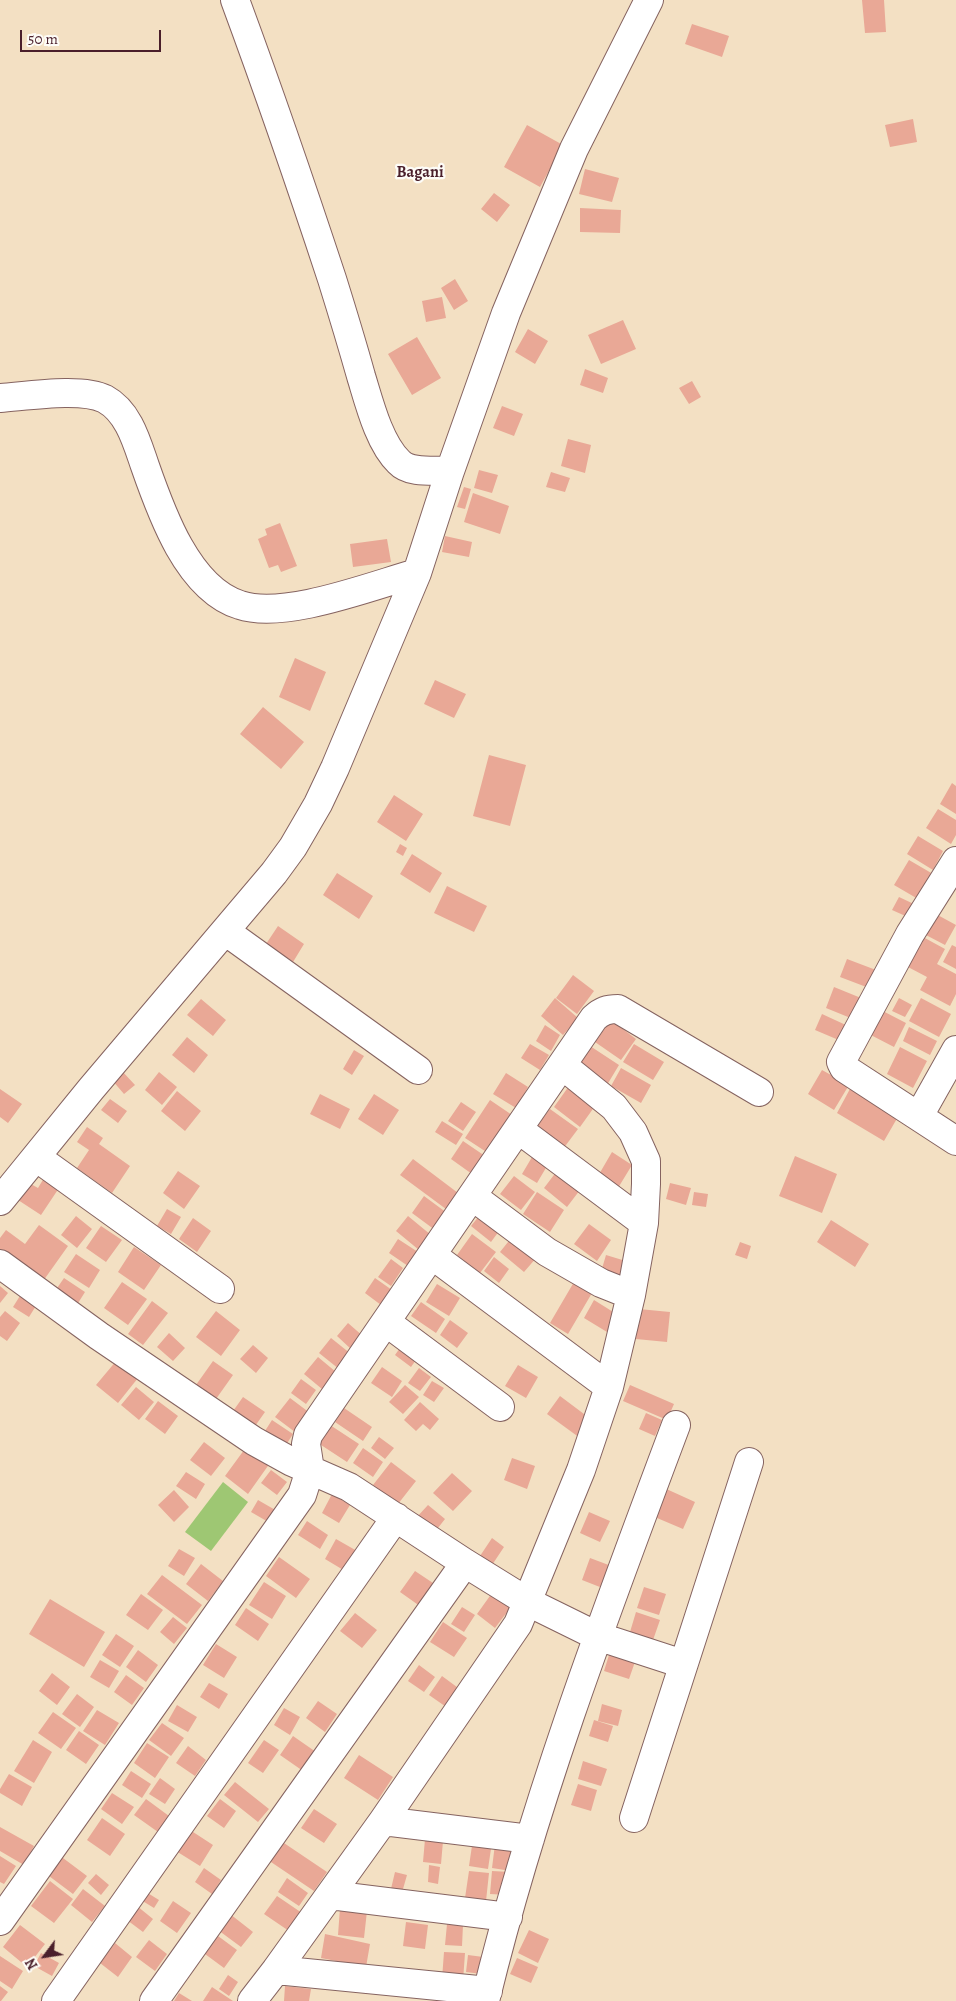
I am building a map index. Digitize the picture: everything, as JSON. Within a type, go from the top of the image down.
[{"type":"street","points":[[235,0],[278,118],[332,280],[369,402],[382,434],[390,451],[400,464],[408,468],[450,471]]},
{"type":"street","points":[[0,1201],[90,1089],[278,866],[293,846],[318,804],[417,573],[450,471],[506,313],[574,149],[649,0]]},
{"type":"street","points":[[0,398],[65,394],[88,395],[105,399],[119,410],[130,426],[159,506],[178,544],[198,574],[218,594],[240,605],[264,609],[292,608],[417,573]]},
{"type":"street","points":[[956,861],[910,934],[840,1062],[844,1068],[956,1141]]},
{"type":"street","points":[[225,931],[418,1070]]},
{"type":"street","points":[[0,1921],[302,1495],[310,1470],[306,1444],[308,1435],[594,1018],[608,1009],[618,1010],[759,1092]]},
{"type":"street","points":[[918,1116],[956,1050]]},
{"type":"street","points":[[252,2001],[383,1821],[508,1639],[528,1602],[581,1470],[609,1386],[631,1294],[644,1223],[646,1161],[634,1132],[614,1107],[562,1065]]},
{"type":"street","points":[[518,1130],[644,1223]]},
{"type":"street","points":[[36,1157],[220,1289]]},
{"type":"street","points":[[472,1196],[547,1252],[601,1283],[631,1294]]},
{"type":"street","points":[[432,1255],[609,1386]]},
{"type":"street","points":[[0,1264],[98,1336],[262,1445],[292,1462],[349,1487],[528,1602],[597,1636],[683,1664]]},
{"type":"street","points":[[386,1322],[500,1407]]},
{"type":"street","points":[[276,1970],[487,1996],[530,1839],[597,1636],[676,1425]]},
{"type":"street","points":[[634,1818],[750,1462]]},
{"type":"street","points":[[56,2001],[396,1517]]},
{"type":"street","points":[[154,2001],[465,1563]]},
{"type":"street","points":[[383,1821],[530,1839]]},
{"type":"street","points":[[330,1894],[508,1917]]},
{"type":"green space","points":[[223,1482],[248,1502],[211,1551],[185,1532]]},
{"type":"building","points":[[862,0],[884,0],[886,32],[865,33]]},
{"type":"building","points":[[692,24],[729,36],[722,57],[685,44]]},
{"type":"building","points":[[913,119],[917,142],[890,147],[885,125]]},
{"type":"building","points":[[527,125],[563,145],[540,187],[504,167]]},
{"type":"building","points":[[585,169],[619,178],[612,202],[579,194]]},
{"type":"building","points":[[494,193],[510,205],[497,222],[481,209]]},
{"type":"building","points":[[580,208],[621,210],[620,233],[580,232]]},
{"type":"building","points":[[455,279],[468,301],[454,310],[441,288]]},
{"type":"building","points":[[442,297],[446,318],[426,322],[422,301]]},
{"type":"building","points":[[623,320],[636,349],[601,364],[588,335]]},
{"type":"building","points":[[528,329],[548,341],[535,364],[515,352]]},
{"type":"building","points":[[417,337],[441,378],[412,395],[388,354]]},
{"type":"building","points":[[585,369],[608,378],[603,393],[580,385]]},
{"type":"building","points":[[692,381],[701,397],[689,404],[679,388]]},
{"type":"building","points":[[502,406],[523,414],[514,436],[493,428]]},
{"type":"building","points":[[568,439],[591,445],[585,473],[561,466]]},
{"type":"building","points":[[479,470],[498,475],[492,493],[474,488]]},
{"type":"building","points":[[551,472],[570,478],[565,492],[546,487]]},
{"type":"building","points":[[464,487],[471,489],[465,509],[457,507]]},
{"type":"building","points":[[473,493],[509,506],[500,534],[464,522]]},
{"type":"building","points":[[280,523],[297,566],[281,572],[278,565],[269,568],[258,539],[267,535],[265,529]]},
{"type":"building","points":[[445,536],[472,542],[469,557],[442,552]]},
{"type":"building","points":[[387,539],[391,562],[353,567],[350,544]]},
{"type":"building","points":[[295,658],[326,672],[310,711],[279,697]]},
{"type":"building","points":[[435,680],[466,694],[454,718],[424,704]]},
{"type":"building","points":[[263,707],[304,742],[281,769],[240,734]]},
{"type":"building","points":[[489,755],[526,765],[510,826],[473,816]]},
{"type":"building","points":[[952,783],[956,786],[956,814],[940,804]]},
{"type":"building","points":[[394,795],[423,814],[406,841],[377,822]]},
{"type":"building","points":[[938,809],[956,820],[956,835],[951,844],[926,828]]},
{"type":"building","points":[[918,836],[943,851],[933,870],[907,854]]},
{"type":"building","points":[[400,844],[407,848],[403,856],[396,852]]},
{"type":"building","points":[[412,854],[442,873],[430,893],[400,874]]},
{"type":"building","points":[[909,860],[933,874],[918,899],[894,885]]},
{"type":"building","points":[[337,873],[373,896],[359,919],[323,895]]},
{"type":"building","points":[[447,886],[487,906],[474,932],[434,913]]},
{"type":"building","points":[[899,897],[916,905],[910,918],[892,910]]},
{"type":"building","points":[[934,913],[956,925],[945,945],[924,934]]},
{"type":"building","points":[[278,926],[304,944],[293,962],[288,958],[282,967],[266,944]]},
{"type":"building","points":[[923,937],[945,949],[937,964],[956,974],[956,994],[950,1006],[920,990],[927,977],[908,967]]},
{"type":"building","points":[[952,945],[956,947],[956,969],[943,962]]},
{"type":"building","points":[[847,959],[876,970],[869,988],[840,977]]},
{"type":"building","points":[[573,975],[594,991],[577,1014],[556,998]]},
{"type":"building","points":[[834,987],[861,998],[853,1019],[826,1008]]},
{"type":"building","points":[[555,998],[578,1018],[563,1035],[541,1016]]},
{"type":"building","points":[[899,998],[912,1005],[905,1017],[892,1011]]},
{"type":"building","points":[[921,998],[951,1014],[939,1037],[909,1021]]},
{"type":"building","points":[[201,999],[226,1020],[213,1036],[187,1015]]},
{"type":"building","points":[[877,1008],[906,1023],[894,1047],[865,1032]]},
{"type":"building","points":[[822,1014],[848,1026],[841,1041],[815,1030]]},
{"type":"building","points":[[611,1020],[636,1039],[621,1060],[595,1042]]},
{"type":"building","points":[[545,1025],[560,1035],[551,1051],[536,1041]]},
{"type":"building","points":[[909,1027],[937,1041],[930,1055],[903,1041]]},
{"type":"building","points":[[187,1037],[208,1055],[194,1073],[172,1055]]},
{"type":"building","points":[[530,1044],[549,1055],[540,1070],[521,1058]]},
{"type":"building","points":[[634,1044],[664,1062],[653,1080],[623,1062]]},
{"type":"building","points":[[590,1046],[619,1065],[607,1085],[577,1067]]},
{"type":"building","points":[[900,1047],[927,1061],[913,1088],[887,1074]]},
{"type":"building","points":[[354,1050],[364,1056],[352,1075],[343,1069]]},
{"type":"building","points":[[621,1068],[651,1085],[641,1103],[611,1086]]},
{"type":"building","points":[[822,1070],[849,1085],[834,1110],[808,1094]]},
{"type":"building","points":[[122,1071],[135,1085],[124,1094],[112,1080]]},
{"type":"building","points":[[159,1072],[177,1087],[162,1105],[145,1090]]},
{"type":"building","points":[[506,1073],[528,1087],[516,1108],[493,1094]]},
{"type":"building","points":[[569,1086],[595,1106],[580,1127],[554,1107]]},
{"type":"building","points":[[851,1087],[899,1115],[884,1141],[837,1113]]},
{"type":"building","points":[[0,1089],[22,1104],[8,1123],[0,1117]]},
{"type":"building","points":[[177,1091],[201,1111],[185,1131],[161,1111]]},
{"type":"building","points":[[320,1094],[350,1109],[340,1129],[310,1114]]},
{"type":"building","points":[[374,1094],[399,1110],[383,1135],[358,1119]]},
{"type":"building","points":[[110,1099],[127,1111],[118,1123],[101,1110]]},
{"type":"building","points":[[490,1100],[515,1117],[491,1155],[465,1138]]},
{"type":"building","points":[[461,1102],[476,1112],[463,1131],[448,1121]]},
{"type":"building","points":[[550,1109],[578,1129],[563,1149],[535,1128]]},
{"type":"building","points":[[442,1121],[463,1134],[456,1145],[435,1132]]},
{"type":"building","points":[[87,1127],[103,1138],[99,1144],[130,1166],[112,1193],[77,1168],[89,1150],[77,1142]]},
{"type":"building","points":[[463,1141],[485,1156],[472,1174],[451,1159]]},
{"type":"building","points":[[535,1152],[550,1161],[537,1183],[522,1174]]},
{"type":"building","points":[[612,1152],[632,1165],[618,1188],[598,1176]]},
{"type":"building","points":[[795,1156],[837,1174],[822,1213],[779,1196]]},
{"type":"building","points":[[413,1159],[462,1196],[450,1212],[400,1175]]},
{"type":"building","points":[[560,1167],[583,1186],[567,1207],[544,1188]]},
{"type":"building","points":[[178,1171],[200,1186],[184,1209],[163,1193]]},
{"type":"building","points":[[514,1176],[535,1192],[521,1210],[500,1194]]},
{"type":"building","points":[[44,1178],[59,1188],[41,1215],[18,1200],[29,1183],[38,1188]]},
{"type":"building","points":[[670,1183],[691,1188],[686,1205],[666,1199]]},
{"type":"building","points":[[537,1192],[564,1210],[550,1232],[523,1214]]},
{"type":"building","points":[[694,1192],[708,1194],[706,1207],[692,1205]]},
{"type":"building","points":[[424,1196],[447,1213],[435,1230],[412,1213]]},
{"type":"building","points":[[167,1209],[181,1217],[171,1234],[157,1226]]},
{"type":"building","points":[[483,1211],[502,1227],[491,1242],[471,1226]]},
{"type":"building","points":[[76,1216],[92,1229],[77,1248],[61,1235]]},
{"type":"building","points":[[408,1216],[431,1235],[419,1250],[396,1231]]},
{"type":"building","points":[[193,1218],[211,1231],[197,1252],[179,1239]]},
{"type":"building","points":[[831,1220],[869,1244],[855,1267],[817,1242]]},
{"type":"building","points":[[589,1224],[611,1240],[597,1261],[574,1244]]},
{"type":"building","points":[[39,1225],[68,1246],[41,1284],[0,1254],[0,1238],[6,1230],[25,1244]]},
{"type":"building","points":[[101,1226],[122,1240],[106,1262],[86,1248]]},
{"type":"building","points":[[472,1234],[496,1252],[480,1273],[457,1255]]},
{"type":"building","points":[[512,1237],[537,1257],[524,1272],[500,1252]]},
{"type":"building","points":[[398,1239],[418,1252],[408,1266],[389,1253]]},
{"type":"building","points":[[740,1242],[751,1246],[747,1259],[735,1255]]},
{"type":"building","points":[[134,1247],[161,1265],[144,1290],[118,1272]]},
{"type":"building","points":[[76,1254],[100,1270],[89,1288],[64,1272]]},
{"type":"building","points":[[606,1255],[629,1262],[624,1279],[601,1272]]},
{"type":"building","points":[[494,1257],[509,1269],[499,1283],[484,1271]]},
{"type":"building","points":[[391,1259],[403,1268],[391,1286],[378,1277]]},
{"type":"building","points":[[64,1278],[85,1292],[75,1308],[53,1294]]},
{"type":"building","points":[[375,1278],[392,1290],[381,1305],[365,1293]]},
{"type":"building","points":[[122,1282],[147,1299],[128,1325],[104,1308]]},
{"type":"building","points":[[574,1282],[592,1293],[568,1334],[550,1323]]},
{"type":"building","points":[[437,1284],[460,1298],[449,1316],[426,1302]]},
{"type":"building","points":[[0,1286],[8,1293],[0,1303]]},
{"type":"building","points":[[23,1291],[39,1301],[29,1317],[13,1307]]},
{"type":"building","points":[[594,1300],[618,1315],[607,1332],[584,1318]]},
{"type":"building","points":[[152,1301],[168,1313],[143,1345],[128,1334]]},
{"type":"building","points":[[421,1302],[445,1319],[436,1333],[411,1316]]},
{"type":"building","points":[[639,1309],[670,1312],[667,1342],[636,1339]]},
{"type":"building","points":[[5,1311],[20,1323],[7,1341],[0,1336],[0,1317]]},
{"type":"building","points":[[216,1311],[240,1330],[221,1356],[196,1337]]},
{"type":"building","points":[[450,1320],[468,1333],[457,1348],[440,1335]]},
{"type":"building","points":[[348,1323],[364,1337],[352,1350],[337,1336]]},
{"type":"building","points":[[169,1333],[185,1348],[173,1361],[157,1347]]},
{"type":"building","points":[[331,1338],[351,1354],[339,1369],[319,1353]]},
{"type":"building","points":[[253,1345],[268,1358],[256,1373],[240,1359]]},
{"type":"building","points":[[402,1345],[418,1357],[411,1367],[395,1355]]},
{"type":"building","points":[[318,1357],[336,1372],[322,1389],[304,1374]]},
{"type":"building","points":[[117,1360],[138,1378],[118,1403],[96,1385]]},
{"type":"building","points":[[213,1361],[233,1375],[216,1399],[196,1385]]},
{"type":"building","points":[[518,1365],[538,1377],[526,1398],[505,1386]]},
{"type":"building","points":[[382,1367],[402,1381],[392,1397],[371,1383]]},
{"type":"building","points":[[419,1368],[431,1377],[420,1391],[408,1383]]},
{"type":"building","points":[[301,1379],[316,1390],[306,1404],[291,1393]]},
{"type":"building","points":[[432,1381],[444,1388],[434,1402],[423,1395]]},
{"type":"building","points":[[405,1385],[419,1397],[403,1414],[389,1402]]},
{"type":"building","points":[[630,1385],[674,1404],[667,1420],[623,1401]]},
{"type":"building","points":[[136,1387],[154,1402],[139,1420],[121,1405]]},
{"type":"building","points":[[560,1396],[592,1420],[580,1438],[547,1414]]},
{"type":"building","points":[[243,1397],[265,1412],[253,1429],[231,1414]]},
{"type":"building","points":[[290,1398],[310,1413],[295,1432],[275,1417]]},
{"type":"building","points":[[158,1401],[178,1416],[165,1434],[145,1419]]},
{"type":"building","points":[[420,1402],[439,1419],[430,1430],[423,1424],[416,1431],[404,1420]]},
{"type":"building","points":[[344,1408],[372,1427],[363,1441],[335,1422]]},
{"type":"building","points":[[646,1413],[662,1420],[655,1436],[639,1429]]},
{"type":"building","points":[[272,1420],[293,1434],[284,1448],[263,1434]]},
{"type":"building","points":[[330,1425],[359,1444],[347,1462],[318,1443]]},
{"type":"building","points":[[379,1437],[394,1448],[385,1459],[371,1448]]},
{"type":"building","points":[[204,1442],[225,1458],[211,1476],[190,1460]]},
{"type":"building","points":[[247,1446],[270,1463],[248,1494],[225,1476]]},
{"type":"building","points":[[363,1448],[383,1462],[373,1477],[353,1463]]},
{"type":"building","points":[[512,1458],[535,1466],[527,1489],[504,1480]]},
{"type":"building","points":[[391,1462],[416,1481],[398,1504],[373,1485]]},
{"type":"building","points":[[271,1470],[287,1482],[277,1495],[261,1483]]},
{"type":"building","points":[[186,1472],[205,1484],[196,1499],[176,1486]]},
{"type":"building","points":[[452,1473],[472,1491],[453,1511],[433,1493]]},
{"type":"building","points":[[662,1487],[695,1502],[683,1529],[650,1515]]},
{"type":"building","points":[[174,1490],[189,1507],[174,1522],[158,1505]]},
{"type":"building","points":[[332,1494],[350,1505],[339,1523],[322,1513]]},
{"type":"building","points":[[258,1500],[277,1511],[270,1523],[251,1512]]},
{"type":"building","points":[[428,1505],[445,1519],[434,1533],[416,1518]]},
{"type":"building","points":[[589,1512],[610,1521],[600,1542],[580,1533]]},
{"type":"building","points":[[307,1521],[328,1535],[320,1549],[298,1535]]},
{"type":"building","points":[[492,1538],[504,1547],[490,1568],[478,1559]]},
{"type":"building","points":[[336,1539],[357,1551],[345,1571],[325,1559]]},
{"type":"building","points":[[179,1549],[195,1558],[184,1576],[168,1566]]},
{"type":"building","points":[[279,1557],[310,1579],[296,1598],[266,1576]]},
{"type":"building","points":[[590,1558],[614,1567],[605,1589],[582,1580]]},
{"type":"building","points":[[201,1564],[223,1581],[208,1601],[186,1584]]},
{"type":"building","points":[[415,1571],[439,1587],[424,1609],[400,1592]]},
{"type":"building","points":[[162,1575],[202,1605],[187,1624],[147,1594]]},
{"type":"building","points":[[264,1582],[286,1596],[272,1619],[249,1605]]},
{"type":"building","points":[[644,1587],[666,1594],[659,1615],[637,1608]]},
{"type":"building","points":[[492,1593],[511,1607],[495,1628],[477,1614]]},
{"type":"building","points":[[141,1594],[163,1610],[148,1630],[126,1615]]},
{"type":"building","points":[[50,1599],[105,1632],[84,1667],[29,1634]]},
{"type":"building","points":[[462,1607],[475,1615],[464,1632],[451,1624]]},
{"type":"building","points":[[246,1608],[269,1624],[258,1641],[235,1625]]},
{"type":"building","points":[[636,1612],[660,1620],[653,1640],[630,1632]]},
{"type":"building","points":[[355,1613],[377,1630],[362,1648],[340,1631]]},
{"type":"building","points":[[173,1617],[187,1628],[174,1644],[160,1632]]},
{"type":"building","points":[[443,1622],[467,1638],[454,1657],[430,1642]]},
{"type":"building","points":[[116,1634],[134,1646],[120,1667],[102,1655]]},
{"type":"building","points":[[216,1644],[237,1657],[224,1678],[203,1665]]},
{"type":"building","points":[[138,1650],[158,1665],[146,1682],[126,1667]]},
{"type":"building","points":[[621,1650],[637,1656],[629,1679],[604,1671],[609,1655],[619,1658]]},
{"type":"building","points":[[100,1660],[119,1671],[109,1688],[90,1677]]},
{"type":"building","points":[[419,1665],[435,1677],[424,1692],[408,1681]]},
{"type":"building","points":[[52,1673],[70,1687],[57,1705],[39,1691]]},
{"type":"building","points":[[126,1675],[144,1688],[132,1705],[114,1692]]},
{"type":"building","points":[[442,1676],[465,1693],[452,1711],[429,1695]]},
{"type":"building","points":[[209,1683],[228,1694],[219,1709],[200,1697]]},
{"type":"building","points":[[77,1694],[94,1707],[80,1727],[62,1714]]},
{"type":"building","points":[[318,1701],[337,1714],[325,1732],[306,1718]]},
{"type":"building","points":[[602,1704],[622,1710],[618,1726],[598,1721]]},
{"type":"building","points":[[177,1705],[197,1717],[188,1732],[168,1721]]},
{"type":"building","points":[[284,1708],[300,1717],[290,1735],[274,1725]]},
{"type":"building","points":[[97,1710],[119,1723],[105,1745],[83,1731]]},
{"type":"building","points":[[53,1712],[76,1728],[61,1749],[38,1733]]},
{"type":"building","points":[[594,1720],[613,1726],[608,1742],[589,1736]]},
{"type":"building","points":[[162,1723],[184,1738],[171,1756],[149,1740]]},
{"type":"building","points":[[79,1731],[99,1745],[86,1764],[66,1750]]},
{"type":"building","points":[[293,1736],[316,1752],[303,1771],[280,1755]]},
{"type":"building","points":[[33,1740],[52,1752],[34,1783],[14,1771]]},
{"type":"building","points":[[264,1740],[279,1750],[263,1773],[248,1763]]},
{"type":"building","points":[[147,1743],[169,1757],[155,1778],[134,1763]]},
{"type":"building","points":[[188,1746],[206,1760],[195,1776],[176,1763]]},
{"type":"building","points":[[359,1755],[393,1777],[378,1800],[344,1778]]},
{"type":"building","points":[[583,1761],[607,1769],[601,1786],[578,1779]]},
{"type":"building","points":[[131,1771],[151,1784],[142,1798],[122,1785]]},
{"type":"building","points":[[9,1774],[32,1787],[22,1806],[0,1793],[0,1789]]},
{"type":"building","points":[[160,1778],[175,1789],[165,1804],[149,1794]]},
{"type":"building","points":[[235,1782],[269,1809],[258,1822],[224,1795]]},
{"type":"building","points":[[578,1784],[597,1790],[591,1811],[571,1805]]},
{"type":"building","points":[[112,1793],[134,1807],[122,1824],[101,1809]]},
{"type":"building","points":[[146,1799],[169,1816],[158,1832],[134,1815]]},
{"type":"building","points":[[220,1799],[236,1811],[224,1828],[207,1816]]},
{"type":"building","points":[[314,1809],[337,1824],[324,1843],[301,1828]]},
{"type":"building","points":[[102,1818],[125,1834],[110,1856],[87,1840]]},
{"type":"building","points":[[0,1827],[34,1846],[24,1865],[0,1851]]},
{"type":"building","points":[[190,1830],[213,1845],[200,1866],[176,1851]]},
{"type":"building","points":[[278,1839],[327,1872],[314,1891],[265,1858]]},
{"type":"building","points":[[425,1839],[443,1841],[441,1864],[423,1862]]},
{"type":"building","points":[[473,1839],[492,1842],[488,1869],[469,1866]]},
{"type":"building","points":[[495,1844],[515,1847],[511,1871],[492,1868]]},
{"type":"building","points":[[59,1855],[87,1876],[73,1894],[45,1873]]},
{"type":"building","points":[[0,1856],[16,1866],[4,1884],[0,1882]]},
{"type":"building","points":[[429,1865],[440,1867],[438,1884],[428,1882]]},
{"type":"building","points":[[204,1868],[221,1880],[212,1894],[195,1882]]},
{"type":"building","points":[[469,1871],[489,1873],[486,1901],[465,1898]]},
{"type":"building","points":[[492,1871],[510,1872],[508,1895],[490,1894]]},
{"type":"building","points":[[395,1872],[407,1875],[401,1896],[390,1893]]},
{"type":"building","points":[[96,1874],[109,1885],[101,1895],[88,1883]]},
{"type":"building","points":[[287,1878],[308,1893],[299,1906],[278,1892]]},
{"type":"building","points":[[50,1881],[73,1899],[54,1923],[31,1906]]},
{"type":"building","points":[[83,1889],[105,1906],[92,1922],[71,1905]]},
{"type":"building","points":[[146,1892],[159,1900],[154,1908],[141,1900]]},
{"type":"building","points":[[277,1896],[302,1913],[289,1931],[264,1914]]},
{"type":"building","points":[[173,1901],[191,1913],[177,1933],[160,1921]]},
{"type":"building","points":[[137,1906],[153,1919],[143,1932],[127,1920]]},
{"type":"building","points":[[340,1908],[367,1911],[364,1938],[338,1935]]},
{"type":"building","points":[[230,1914],[253,1932],[241,1947],[218,1930]]},
{"type":"building","points":[[406,1922],[428,1925],[425,1949],[403,1946]]},
{"type":"building","points":[[447,1924],[463,1925],[462,1946],[445,1945]]},
{"type":"building","points":[[20,1925],[45,1944],[27,1967],[3,1947]]},
{"type":"building","points":[[529,1930],[549,1939],[538,1963],[518,1953]]},
{"type":"building","points":[[325,1934],[370,1944],[366,1967],[321,1958]]},
{"type":"building","points":[[218,1936],[237,1950],[224,1968],[205,1954]]},
{"type":"building","points":[[149,1940],[167,1954],[155,1971],[136,1957]]},
{"type":"building","points":[[115,1943],[132,1957],[118,1977],[100,1963]]},
{"type":"building","points":[[444,1952],[465,1953],[463,1981],[442,1979]]},
{"type":"building","points":[[41,1953],[59,1963],[52,1976],[34,1966]]},
{"type":"building","points":[[468,1955],[491,1958],[489,1975],[466,1972]]},
{"type":"building","points":[[0,1956],[23,1971],[12,1989],[0,1981]]},
{"type":"building","points":[[517,1958],[538,1967],[531,1983],[510,1974]]},
{"type":"building","points":[[228,1975],[238,1982],[229,1996],[219,1989]]},
{"type":"building","points":[[0,1986],[8,1992],[1,2001],[0,2001]]},
{"type":"building","points":[[285,1986],[311,1989],[309,2001],[284,2001]]},
{"type":"building","points":[[212,1987],[233,2001],[203,2001]]},
{"type":"building","points":[[179,1993],[192,2001],[174,2001]]},
{"type":"district","name":"Bagani","points":[[420,173]]}]
